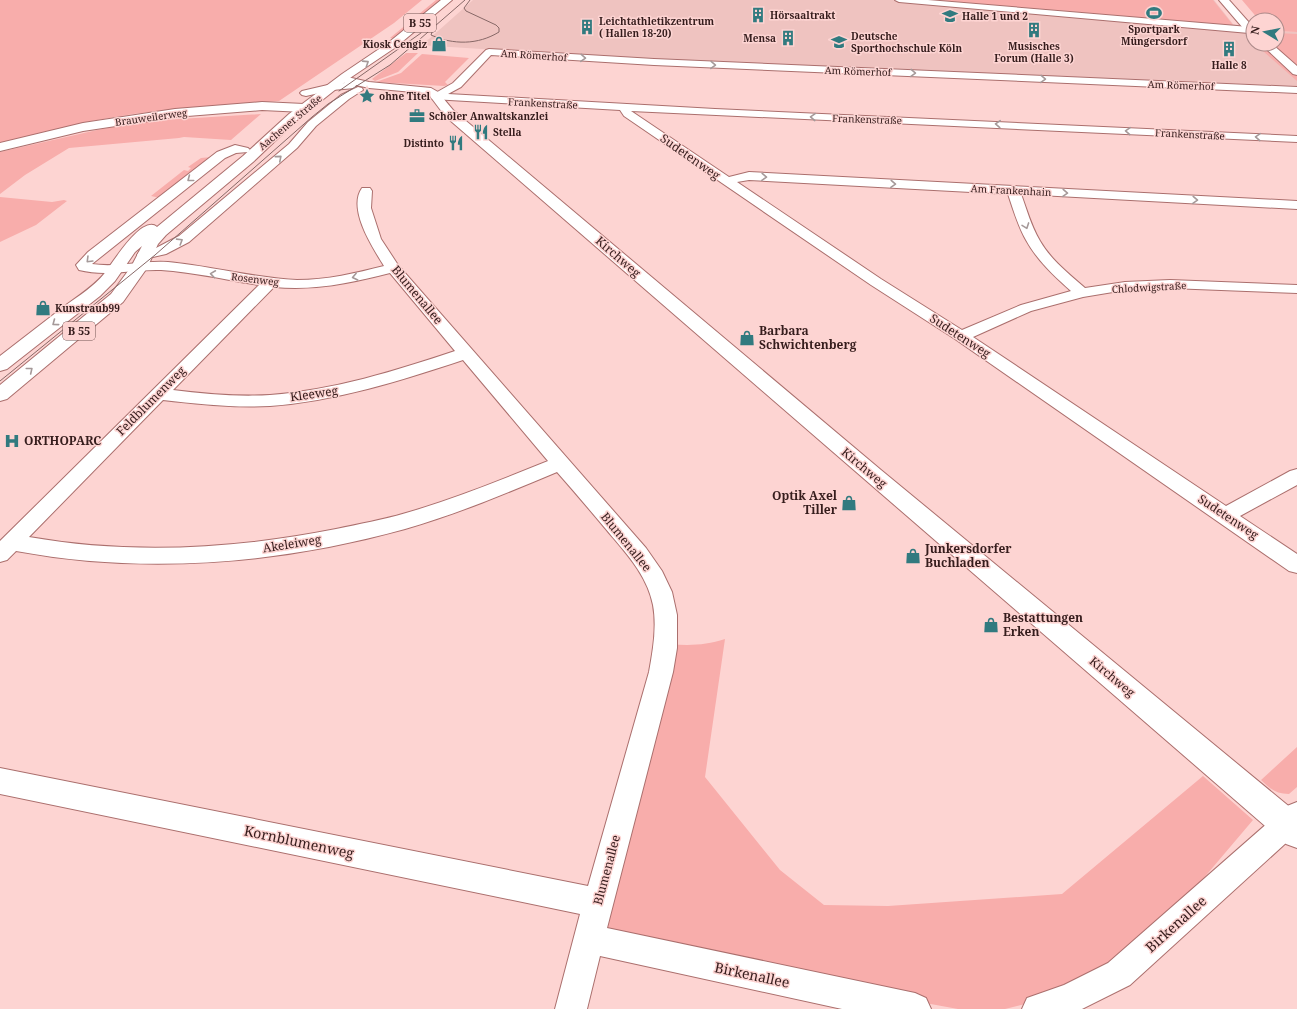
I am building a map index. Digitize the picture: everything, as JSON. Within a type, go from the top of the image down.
[{"type":"main road","name":"Aachener Straße","points":[[0,395],[117,298],[141,261],[151,242],[161,232],[304,108],[330,82],[432,0]]},
{"type":"main road","name":"Aachener Straße","points":[[0,365],[94,292],[109,278],[124,255],[144,234],[239,149],[306,93],[330,82],[343,79],[392,45],[447,0]]},
{"type":"main road","points":[[1224,0],[1245,25]]},
{"type":"main road","points":[[1275,52],[1297,72]]},
{"type":"main road","points":[[343,79],[363,88]]},
{"type":"main road","points":[[330,82],[363,88],[436,97]]},
{"type":"main road","name":"Kirchweg","points":[[436,97],[449,113],[794,408],[1294,824]]},
{"type":"main road","name":"Brauweilerweg","points":[[0,147],[83,127],[175,113],[262,106],[304,108]]},
{"type":"street","points":[[899,0],[1245,31]]},
{"type":"street","name":"Am Römerhof","points":[[436,97],[458,85],[488,52],[654,62],[1297,90]]},
{"type":"street","name":"Aachener Straße","points":[[141,261],[184,239],[293,146],[312,124],[345,97],[363,88]]},
{"type":"street","name":"Frankenstraße","points":[[436,97],[715,112],[1297,139]]},
{"type":"street","name":"Sudetenweg","points":[[626,107],[625,110],[628,114],[725,181],[876,282],[961,336],[1297,565]]},
{"type":"street","name":"Aachener Straße","points":[[115,269],[94,269],[84,267],[83,265],[93,255],[221,154],[239,149]]},
{"type":"street","name":"Am Frankenhain","points":[[725,181],[749,176],[1297,205]]},
{"type":"street","points":[[1013,190],[1028,231],[1040,251],[1057,270],[1082,293]]},
{"type":"street","name":"Blumenallee","points":[[366,191],[364,208],[374,239],[393,268],[639,554],[656,579],[667,611],[667,640],[661,672],[598,903],[571,1009]]},
{"type":"street","name":"Rosenweg","points":[[115,269],[141,261],[168,267],[270,282],[319,284],[341,281],[393,268]]},
{"type":"street","name":"Feldblumenweg","points":[[6,548],[270,282]]},
{"type":"street","name":"Chlodwigstraße","points":[[961,336],[1026,308],[1082,293],[1124,286],[1170,284],[1297,289]]},
{"type":"street","name":"Kleeweg","points":[[158,394],[201,399],[241,401],[322,394],[381,381],[466,353]]},
{"type":"street","name":"Akeleiweg","points":[[6,548],[44,549],[122,555],[192,555],[270,548],[361,532],[405,521],[513,482],[560,463]]},
{"type":"street","points":[[1226,516],[1297,476]]},
{"type":"street","name":"Kornblumenweg","points":[[0,781],[598,903]]},
{"type":"street","name":"Birkenallee","points":[[1038,1009],[1050,1006],[1120,974],[1294,824]]},
{"type":"street","name":"Birkenallee","points":[[589,939],[915,1009]]},
{"type":"shaded area","points":[[0,0],[422,0],[394,23],[279,101],[175,109],[133,114],[86,122],[0,143]]},
{"type":"shaded area","points":[[436,0],[442,0],[396,39],[390,38]]},
{"type":"shaded area","name":"Deutsche Sporthochschule Köln","points":[[473,0],[1214,0],[1233,24],[1245,27],[1245,52],[1285,52],[1285,31],[1297,32],[1297,86],[661,60],[418,45],[429,39]]},
{"type":"shaded area","name":"Sportpark Müngersdorf","points":[[937,0],[1213,0],[1233,25]]},
{"type":"shaded area","points":[[1242,0],[1297,0],[1297,32],[1285,31],[1285,12],[1252,12]]},
{"type":"shaded area","points":[[1285,33],[1297,34],[1297,67],[1281,52],[1285,52]]},
{"type":"shaded area","points":[[1264,52],[1270,52],[1297,76],[1297,81]]},
{"type":"shaded area","points":[[406,53],[418,53],[398,72],[375,81],[372,79]]},
{"type":"shaded area","points":[[422,54],[469,58],[445,82],[448,85],[376,82],[401,73]]},
{"type":"shaded area","points":[[261,114],[231,140],[184,137],[69,148],[25,175],[0,194],[0,152],[97,130],[147,121]]},
{"type":"shaded area","points":[[212,157],[160,198],[151,196],[184,170],[188,171],[191,168],[188,167],[201,158]]},
{"type":"shaded area","points":[[0,197],[52,202],[67,201],[36,225],[0,242]]},
{"type":"shaded area","points":[[725,639],[705,777],[780,870],[824,905],[888,906],[1062,894],[1203,776],[1253,820],[1169,919],[1114,967],[1045,999],[1005,1009],[958,1009],[854,990],[595,935],[670,644],[684,645],[711,643]]},
{"type":"shaded area","points":[[1297,747],[1297,787],[1289,794],[1280,793],[1267,786],[1261,780]]},
{"type":"tram line","points":[[0,381],[155,255],[312,117],[328,104],[390,65],[465,0]]},
{"type":"tram line","points":[[434,27],[431,35],[448,41],[457,42],[483,39],[499,32],[499,28],[496,25],[466,11],[464,8],[470,0]]},
{"type":"tram line","points":[[339,91],[421,33]]},
{"type":"place","name":"Sportpark Müngersdorf","points":[[1154,13]]},
{"type":"place","name":"Hörsaaltrakt","points":[[758,15]]},
{"type":"place","name":"Halle 1 und 2","points":[[950,16]]},
{"type":"place","name":"Leichtathletikzentrum ( Hallen 18-20)","points":[[587,27]]},
{"type":"place","name":"Musisches Forum (Halle 3)","points":[[1034,30]]},
{"type":"place","name":"Mensa","points":[[788,38]]},
{"type":"place","name":"Deutsche Sporthochschule Köln","points":[[839,42]]},
{"type":"place","name":"Kiosk Cengiz","points":[[439,44]]},
{"type":"place","name":"Halle 8","points":[[1229,49]]},
{"type":"place","name":"ohne Titel","points":[[367,96]]},
{"type":"place","name":"Schöler Anwaltskanzlei","points":[[417,116]]},
{"type":"place","name":"Stella","points":[[481,132]]},
{"type":"place","name":"Distinto","points":[[456,143]]},
{"type":"place","name":"Kunstraub99","points":[[43,308]]},
{"type":"place","name":"Barbara Schwichtenberg","points":[[747,338]]},
{"type":"place","name":"ORTHOPARC","points":[[12,441]]},
{"type":"place","name":"Optik Axel Tiller","points":[[849,503]]},
{"type":"place","name":"Junkersdorfer Buchladen","points":[[913,556]]},
{"type":"place","name":"Bestattungen Erken","points":[[991,625]]}]
